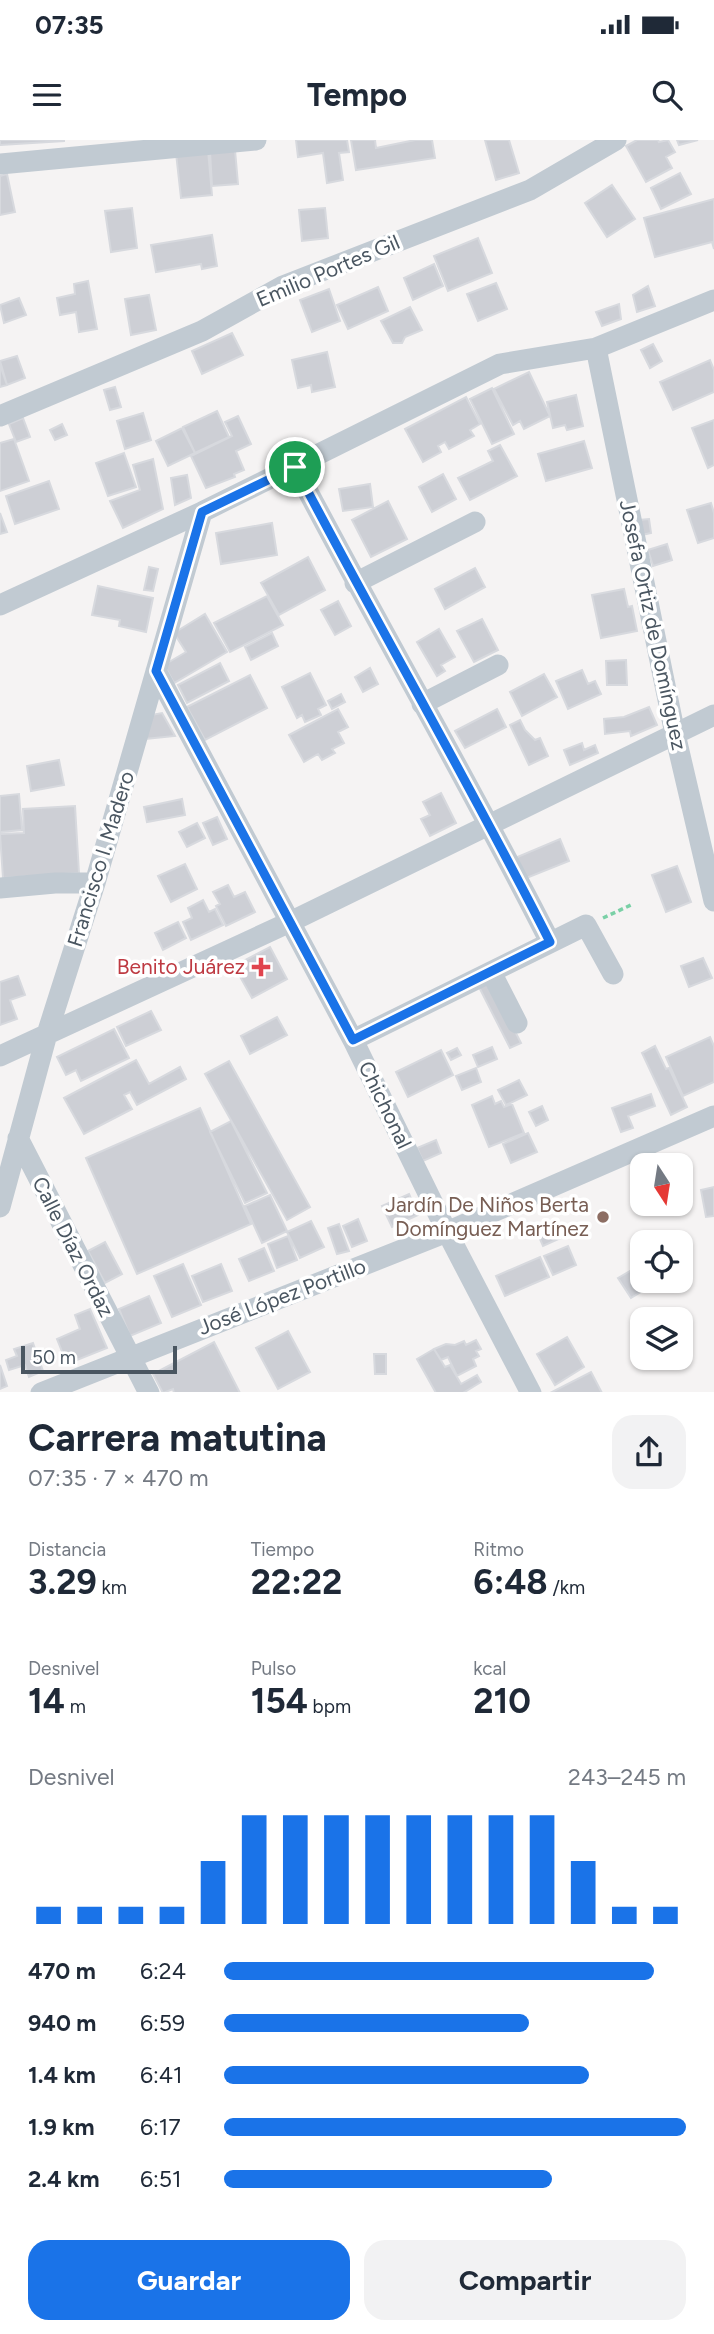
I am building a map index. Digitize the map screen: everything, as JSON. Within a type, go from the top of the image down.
[{"type":"street","points":[[0,164],[256,140]]},
{"type":"street","name":"Emilio Portes Gil","points":[[0,416],[202,331],[283,286],[530,190],[616,140]]},
{"type":"street","points":[[0,605],[202,512],[500,364],[596,348],[714,300]]},
{"type":"street","name":"Josefa Ortiz de Domínguez","points":[[596,348],[675,734],[714,901]]},
{"type":"street","points":[[295,467],[355,583],[490,824],[550,942]]},
{"type":"street","name":"Francisco I. Madero","points":[[0,1207],[47,1034],[95,883],[202,512]]},
{"type":"street","points":[[355,583],[475,522]]},
{"type":"street","points":[[422,704],[498,665]]},
{"type":"street","name":"Chichonal","points":[[156,671],[353,1040],[447,1232],[531,1392]]},
{"type":"street","points":[[0,1056],[290,922],[714,715]]},
{"type":"street","points":[[0,888],[55,883],[95,883]]},
{"type":"street","points":[[353,1040],[586,925],[613,974]]},
{"type":"street","points":[[491,972],[517,1023]]},
{"type":"street","name":"José López Portillo","points":[[41,1392],[447,1232],[714,1116]]},
{"type":"street","name":"Calle Díaz Ordaz","points":[[18,1138],[149,1392]]},
{"type":"path","points":[[586,925],[633,904]]},
{"type":"building","points":[[0,140],[64,140],[64,141],[0,145]]},
{"type":"building","points":[[296,140],[347,140],[349,152],[339,153],[343,180],[327,183],[323,153],[298,157]]},
{"type":"building","points":[[351,140],[375,140],[376,148],[415,140],[432,140],[435,158],[356,170]]},
{"type":"building","points":[[485,140],[509,140],[519,173],[496,180]]},
{"type":"building","points":[[637,140],[668,140],[675,152],[666,157],[672,168],[646,182],[626,146]]},
{"type":"building","points":[[677,140],[698,140],[679,145]]},
{"type":"building","points":[[208,150],[212,195],[181,198],[176,153]]},
{"type":"building","points":[[235,150],[238,184],[212,186],[210,152]]},
{"type":"building","points":[[680,173],[691,194],[661,209],[651,188]]},
{"type":"building","points":[[7,174],[15,212],[0,215],[0,176]]},
{"type":"building","points":[[612,185],[635,219],[607,237],[585,203]]},
{"type":"building","points":[[714,199],[714,249],[712,242],[655,257],[644,218]]},
{"type":"building","points":[[132,208],[137,248],[111,252],[105,211]]},
{"type":"building","points":[[325,208],[328,238],[302,241],[299,210]]},
{"type":"building","points":[[212,235],[217,266],[202,269],[201,264],[156,272],[151,245]]},
{"type":"building","points":[[478,238],[492,273],[448,291],[434,256]]},
{"type":"building","points":[[434,264],[443,286],[413,300],[404,278]]},
{"type":"building","points":[[88,281],[97,329],[79,332],[76,312],[60,315],[57,298],[75,294],[74,284]]},
{"type":"building","points":[[496,283],[507,309],[478,321],[467,294]]},
{"type":"building","points":[[648,286],[655,306],[637,312],[633,295]]},
{"type":"building","points":[[378,287],[388,311],[348,329],[337,305]]},
{"type":"building","points":[[329,289],[340,321],[312,332],[300,300]]},
{"type":"building","points":[[149,295],[156,330],[131,335],[125,299]]},
{"type":"building","points":[[19,298],[26,315],[4,323],[0,305]]},
{"type":"building","points":[[619,304],[621,319],[602,326],[596,312]]},
{"type":"building","points":[[410,307],[422,330],[405,337],[402,343],[393,343],[381,321]]},
{"type":"building","points":[[232,333],[243,355],[202,374],[192,351]]},
{"type":"building","points":[[653,344],[662,361],[650,368],[641,350]]},
{"type":"building","points":[[327,352],[335,387],[312,392],[311,385],[298,388],[292,360]]},
{"type":"building","points":[[17,356],[25,378],[7,385],[0,361]]},
{"type":"building","points":[[710,360],[714,370],[714,392],[673,410],[660,382]]},
{"type":"building","points":[[0,365],[7,385],[0,387]]},
{"type":"building","points":[[529,372],[550,416],[524,429],[520,421],[513,425],[494,389]]},
{"type":"building","points":[[115,387],[121,407],[110,410],[104,390]]},
{"type":"building","points":[[492,388],[514,434],[492,444],[470,399]]},
{"type":"building","points":[[576,395],[583,426],[567,430],[565,425],[553,428],[547,402]]},
{"type":"building","points":[[466,397],[480,424],[470,430],[474,436],[449,449],[445,442],[438,446],[441,452],[423,462],[405,429]]},
{"type":"building","points":[[217,411],[229,437],[195,453],[183,427]]},
{"type":"building","points":[[143,413],[151,440],[125,449],[117,421]]},
{"type":"building","points":[[238,416],[251,444],[236,451],[244,470],[234,474],[235,477],[206,488],[191,456],[232,436],[225,422]]},
{"type":"building","points":[[23,418],[30,437],[16,442],[9,424]]},
{"type":"building","points":[[714,420],[714,465],[708,468],[692,428]]},
{"type":"building","points":[[62,424],[67,435],[55,440],[50,430]]},
{"type":"building","points":[[182,428],[195,453],[168,466],[156,441]]},
{"type":"building","points":[[14,439],[29,481],[0,491],[0,443]]},
{"type":"building","points":[[584,441],[592,468],[546,481],[538,454]]},
{"type":"building","points":[[500,445],[517,476],[470,500],[458,478],[493,461],[488,451]]},
{"type":"building","points":[[124,453],[136,487],[108,496],[96,463]]},
{"type":"building","points":[[153,459],[163,509],[123,528],[110,501],[140,490],[133,465]]},
{"type":"building","points":[[443,474],[456,499],[432,512],[419,487]]},
{"type":"building","points":[[187,475],[191,498],[175,505],[171,478]]},
{"type":"building","points":[[49,481],[59,509],[15,524],[6,496]]},
{"type":"building","points":[[370,484],[373,507],[343,511],[339,489]]},
{"type":"building","points":[[388,501],[407,539],[371,557],[352,520]]},
{"type":"building","points":[[711,503],[714,513],[714,538],[698,543],[687,510]]},
{"type":"building","points":[[0,513],[7,532],[0,534]]},
{"type":"building","points":[[649,519],[651,533],[642,535],[639,520]]},
{"type":"building","points":[[272,523],[277,555],[221,564],[216,533]]},
{"type":"building","points":[[667,544],[672,560],[653,566],[648,550]]},
{"type":"building","points":[[308,557],[325,590],[279,615],[261,583]]},
{"type":"building","points":[[149,567],[158,569],[153,591],[144,590]]},
{"type":"building","points":[[475,568],[485,587],[445,609],[435,589]]},
{"type":"building","points":[[98,586],[153,598],[146,632],[119,626],[120,620],[92,615]]},
{"type":"building","points":[[624,589],[628,607],[632,606],[637,631],[601,638],[592,595]]},
{"type":"building","points":[[267,596],[283,625],[230,652],[214,623]]},
{"type":"building","points":[[338,601],[351,626],[335,635],[321,610]]},
{"type":"building","points":[[205,614],[227,652],[174,683],[164,665],[186,652],[174,633]]},
{"type":"building","points":[[482,619],[498,650],[474,662],[457,631]]},
{"type":"building","points":[[439,629],[455,657],[441,665],[445,671],[437,676],[417,642]]},
{"type":"building","points":[[272,633],[278,646],[251,660],[245,647]]},
{"type":"building","points":[[626,660],[627,685],[607,685],[606,661]]},
{"type":"building","points":[[220,663],[229,681],[187,703],[178,685]]},
{"type":"building","points":[[370,668],[378,684],[363,692],[355,677]]},
{"type":"building","points":[[582,670],[588,684],[595,681],[601,694],[568,709],[556,681]]},
{"type":"building","points":[[310,673],[326,705],[318,709],[321,715],[305,722],[302,715],[297,718],[282,687]]},
{"type":"building","points":[[544,674],[557,697],[522,716],[510,692]]},
{"type":"building","points":[[250,675],[267,708],[205,740],[187,707]]},
{"type":"building","points":[[341,694],[345,702],[332,709],[328,701]]},
{"type":"building","points":[[649,707],[657,725],[631,736],[630,731],[605,734],[604,719],[624,717]]},
{"type":"building","points":[[338,709],[348,727],[338,732],[344,743],[332,749],[335,753],[322,760],[318,754],[304,762],[289,735]]},
{"type":"building","points":[[497,709],[506,727],[465,748],[455,731]]},
{"type":"building","points":[[162,713],[175,736],[144,739],[151,715]]},
{"type":"building","points":[[520,720],[535,740],[540,738],[548,756],[529,765],[510,725]]},
{"type":"building","points":[[582,743],[584,750],[595,745],[598,753],[570,765],[564,750]]},
{"type":"building","points":[[59,760],[64,785],[31,791],[27,766]]},
{"type":"building","points":[[441,793],[456,823],[430,836],[421,819],[430,815],[423,802]]},
{"type":"building","points":[[19,794],[22,830],[0,832],[0,796]]},
{"type":"building","points":[[182,799],[185,815],[147,822],[144,807]]},
{"type":"building","points":[[75,806],[79,873],[3,878],[0,834],[24,833],[23,809]]},
{"type":"building","points":[[217,817],[227,839],[213,845],[203,823]]},
{"type":"building","points":[[197,823],[205,838],[187,847],[179,832]]},
{"type":"building","points":[[560,839],[569,861],[524,879],[515,858]]},
{"type":"building","points":[[185,864],[197,889],[171,902],[158,876]]},
{"type":"building","points":[[677,866],[691,902],[666,912],[652,875]]},
{"type":"building","points":[[228,885],[234,897],[245,892],[255,912],[226,926],[216,906],[220,904],[213,892]]},
{"type":"building","points":[[203,900],[209,912],[215,909],[223,925],[191,940],[183,922],[192,918],[188,908]]},
{"type":"building","points":[[178,922],[186,938],[163,950],[155,933]]},
{"type":"building","points":[[270,947],[287,979],[252,998],[234,966]]},
{"type":"building","points":[[703,958],[712,978],[689,987],[681,966]]},
{"type":"building","points":[[18,976],[25,995],[10,1000],[17,1019],[0,1025],[0,982]]},
{"type":"building","points":[[490,982],[521,1043],[510,1048],[479,987]]},
{"type":"building","points":[[151,1011],[161,1030],[126,1046],[117,1027]]},
{"type":"building","points":[[277,1017],[287,1035],[250,1054],[241,1036]]},
{"type":"building","points":[[114,1029],[129,1058],[81,1081],[76,1070],[66,1075],[57,1057]]},
{"type":"building","points":[[710,1037],[714,1046],[714,1082],[683,1096],[666,1057]]},
{"type":"building","points":[[655,1046],[666,1069],[669,1068],[687,1107],[671,1115],[642,1053]]},
{"type":"building","points":[[492,1047],[497,1059],[478,1067],[473,1055]]},
{"type":"building","points":[[457,1048],[461,1055],[451,1060],[447,1053]]},
{"type":"building","points":[[441,1050],[453,1075],[408,1097],[396,1072]]},
{"type":"building","points":[[136,1060],[149,1084],[180,1067],[186,1079],[137,1105],[130,1092],[124,1095],[132,1109],[84,1134],[64,1098]]},
{"type":"building","points":[[229,1061],[310,1207],[287,1220],[205,1074]]},
{"type":"building","points":[[476,1068],[481,1082],[462,1090],[456,1076]]},
{"type":"building","points":[[519,1080],[527,1095],[506,1105],[498,1090]]},
{"type":"building","points":[[651,1094],[655,1106],[628,1116],[633,1128],[621,1132],[612,1108]]},
{"type":"building","points":[[492,1096],[495,1104],[501,1101],[504,1107],[512,1104],[524,1133],[489,1147],[472,1105]]},
{"type":"building","points":[[542,1106],[548,1120],[536,1126],[529,1112]]},
{"type":"building","points":[[200,1108],[251,1224],[137,1274],[86,1158]]},
{"type":"building","points":[[231,1121],[267,1193],[245,1203],[210,1132]]},
{"type":"building","points":[[528,1133],[537,1152],[511,1163],[503,1144]]},
{"type":"building","points":[[436,1140],[441,1153],[423,1161],[417,1148]]},
{"type":"building","points":[[714,1187],[714,1216],[706,1217],[701,1190]]},
{"type":"building","points":[[409,1194],[418,1215],[392,1227],[382,1206]]},
{"type":"building","points":[[270,1195],[287,1231],[262,1243],[245,1206]]},
{"type":"building","points":[[358,1219],[367,1241],[352,1247],[343,1226]]},
{"type":"building","points":[[311,1221],[324,1247],[300,1258],[287,1232]]},
{"type":"building","points":[[556,1221],[563,1237],[543,1246],[536,1230]]},
{"type":"building","points":[[339,1224],[349,1251],[337,1254],[328,1228]]},
{"type":"building","points":[[288,1236],[297,1260],[277,1268],[268,1244]]},
{"type":"building","points":[[105,1242],[122,1274],[105,1283],[88,1251]]},
{"type":"building","points":[[568,1246],[576,1265],[553,1275],[544,1256]]},
{"type":"building","points":[[264,1248],[274,1271],[249,1281],[239,1259]]},
{"type":"building","points":[[540,1257],[549,1277],[505,1296],[496,1276]]},
{"type":"building","points":[[183,1264],[201,1305],[172,1317],[154,1276]]},
{"type":"building","points":[[221,1264],[232,1291],[203,1302],[192,1276]]},
{"type":"building","points":[[630,1271],[630,1293],[639,1293],[631,1298],[618,1278]]},
{"type":"building","points":[[149,1296],[161,1323],[130,1336],[119,1309]]},
{"type":"building","points":[[90,1309],[107,1348],[67,1364],[57,1339],[80,1329],[75,1315]]},
{"type":"building","points":[[288,1331],[310,1372],[278,1389],[256,1348]]},
{"type":"building","points":[[567,1337],[584,1367],[555,1385],[537,1354]]},
{"type":"building","points":[[476,1340],[481,1349],[476,1351],[479,1356],[473,1359],[476,1366],[457,1376],[448,1357],[441,1360],[434,1349],[464,1341],[466,1345]]},
{"type":"building","points":[[214,1342],[239,1392],[174,1392],[173,1389],[162,1392],[153,1374]]},
{"type":"building","points":[[33,1343],[43,1371],[29,1377],[25,1365],[9,1370],[6,1360],[17,1356],[14,1349]]},
{"type":"building","points":[[434,1349],[445,1367],[450,1365],[461,1384],[477,1375],[481,1382],[465,1392],[435,1392],[417,1359]]},
{"type":"building","points":[[374,1354],[386,1354],[386,1374],[375,1374]]},
{"type":"building","points":[[0,1365],[7,1386],[0,1389]]},
{"type":"building","points":[[591,1372],[601,1392],[552,1392]]},
{"type":"place","name":"Benito Juárez","points":[[261,967]]},
{"type":"place","name":"Jardín De Niños Berta Domínguez Martínez","points":[[603,1217]]},
{"type":"route","points":[[295,467],[355,583],[490,824],[550,942],[353,1040],[156,671],[202,512],[295,467]]}]
